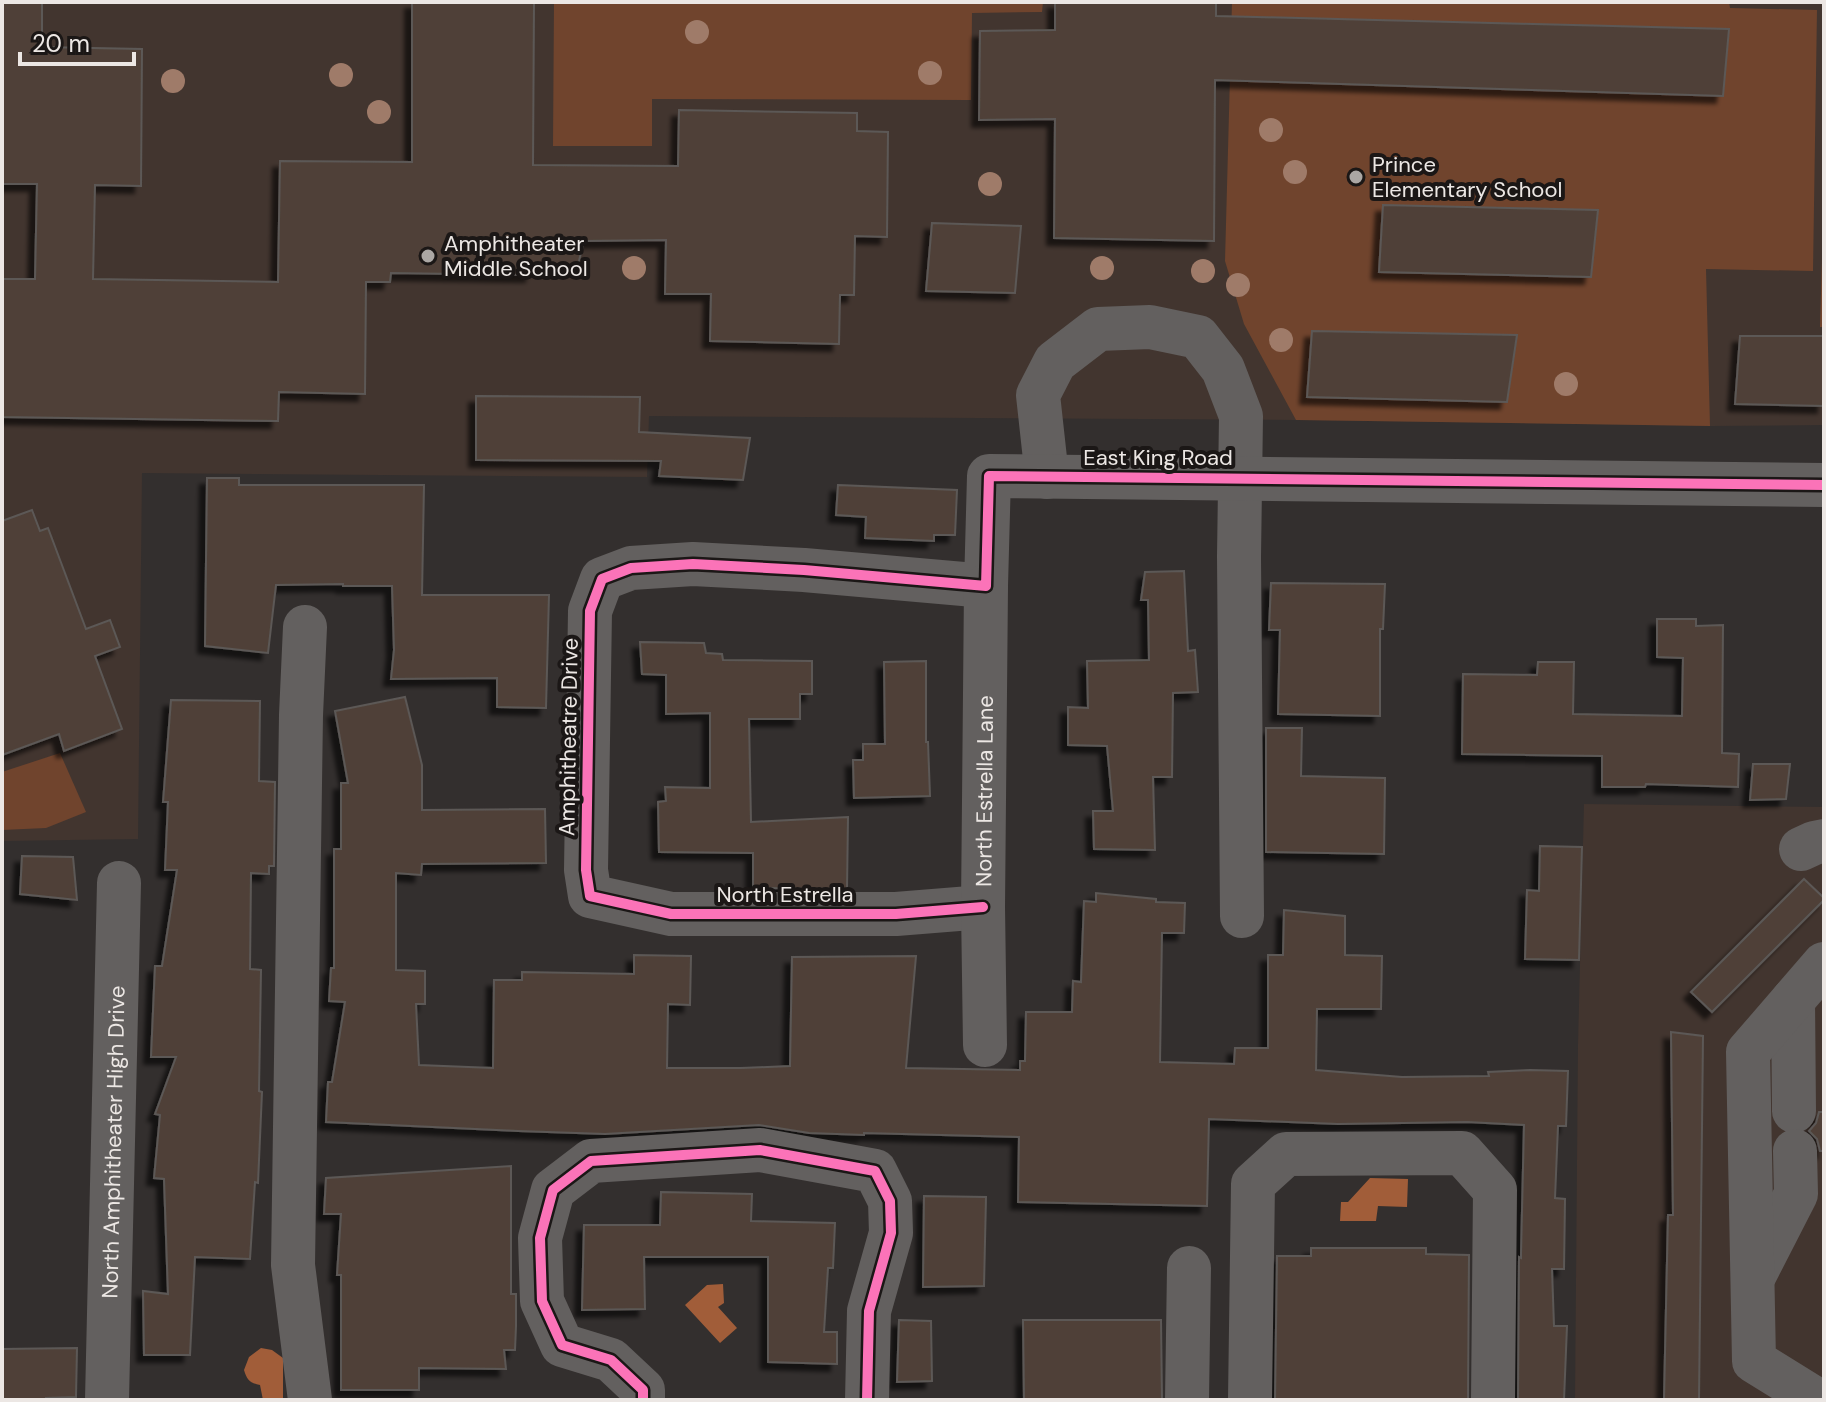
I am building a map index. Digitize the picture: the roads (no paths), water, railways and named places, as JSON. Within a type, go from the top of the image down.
[{"type":"street","points":[[1047,477],[1038,395],[1055,362],[1098,329],[1150,327],[1198,337],[1223,369],[1241,416],[1242,916]]},
{"type":"street","name":"East King Road","points":[[986,586],[989,476],[1824,485]]},
{"type":"street","name":"Amphitheatre Drive","points":[[590,896],[586,870],[590,611],[602,579],[631,568],[693,564],[986,586]]},
{"type":"street","name":"North Estrella Lane","points":[[985,1045],[986,586]]},
{"type":"street","points":[[305,627],[293,1265],[310,1400]]},
{"type":"street","name":"North Amphitheater High Drive","points":[[107,1400],[119,883]]},
{"type":"street","name":"North Estrella","points":[[590,896],[671,914],[896,914],[983,907]]},
{"type":"street","points":[[1817,1400],[1754,1361],[1748,1052],[1824,964]]},
{"type":"street","points":[[1752,1281],[1796,1194],[1793,1000]]},
{"type":"street","points":[[643,1400],[643,1390],[611,1360],[562,1345],[542,1301],[540,1238],[553,1190],[591,1161],[760,1150],[875,1171],[890,1201],[891,1233],[869,1311],[867,1400]]},
{"type":"street","points":[[1250,1400],[1253,1184],[1286,1154],[1462,1153],[1495,1190],[1493,1400]]},
{"type":"street","points":[[1187,1400],[1189,1268]]},
{"type":"place","name":"Prince Elementary School","points":[[1356,177]]},
{"type":"place","name":"Amphitheater Middle School","points":[[428,256]]}]
